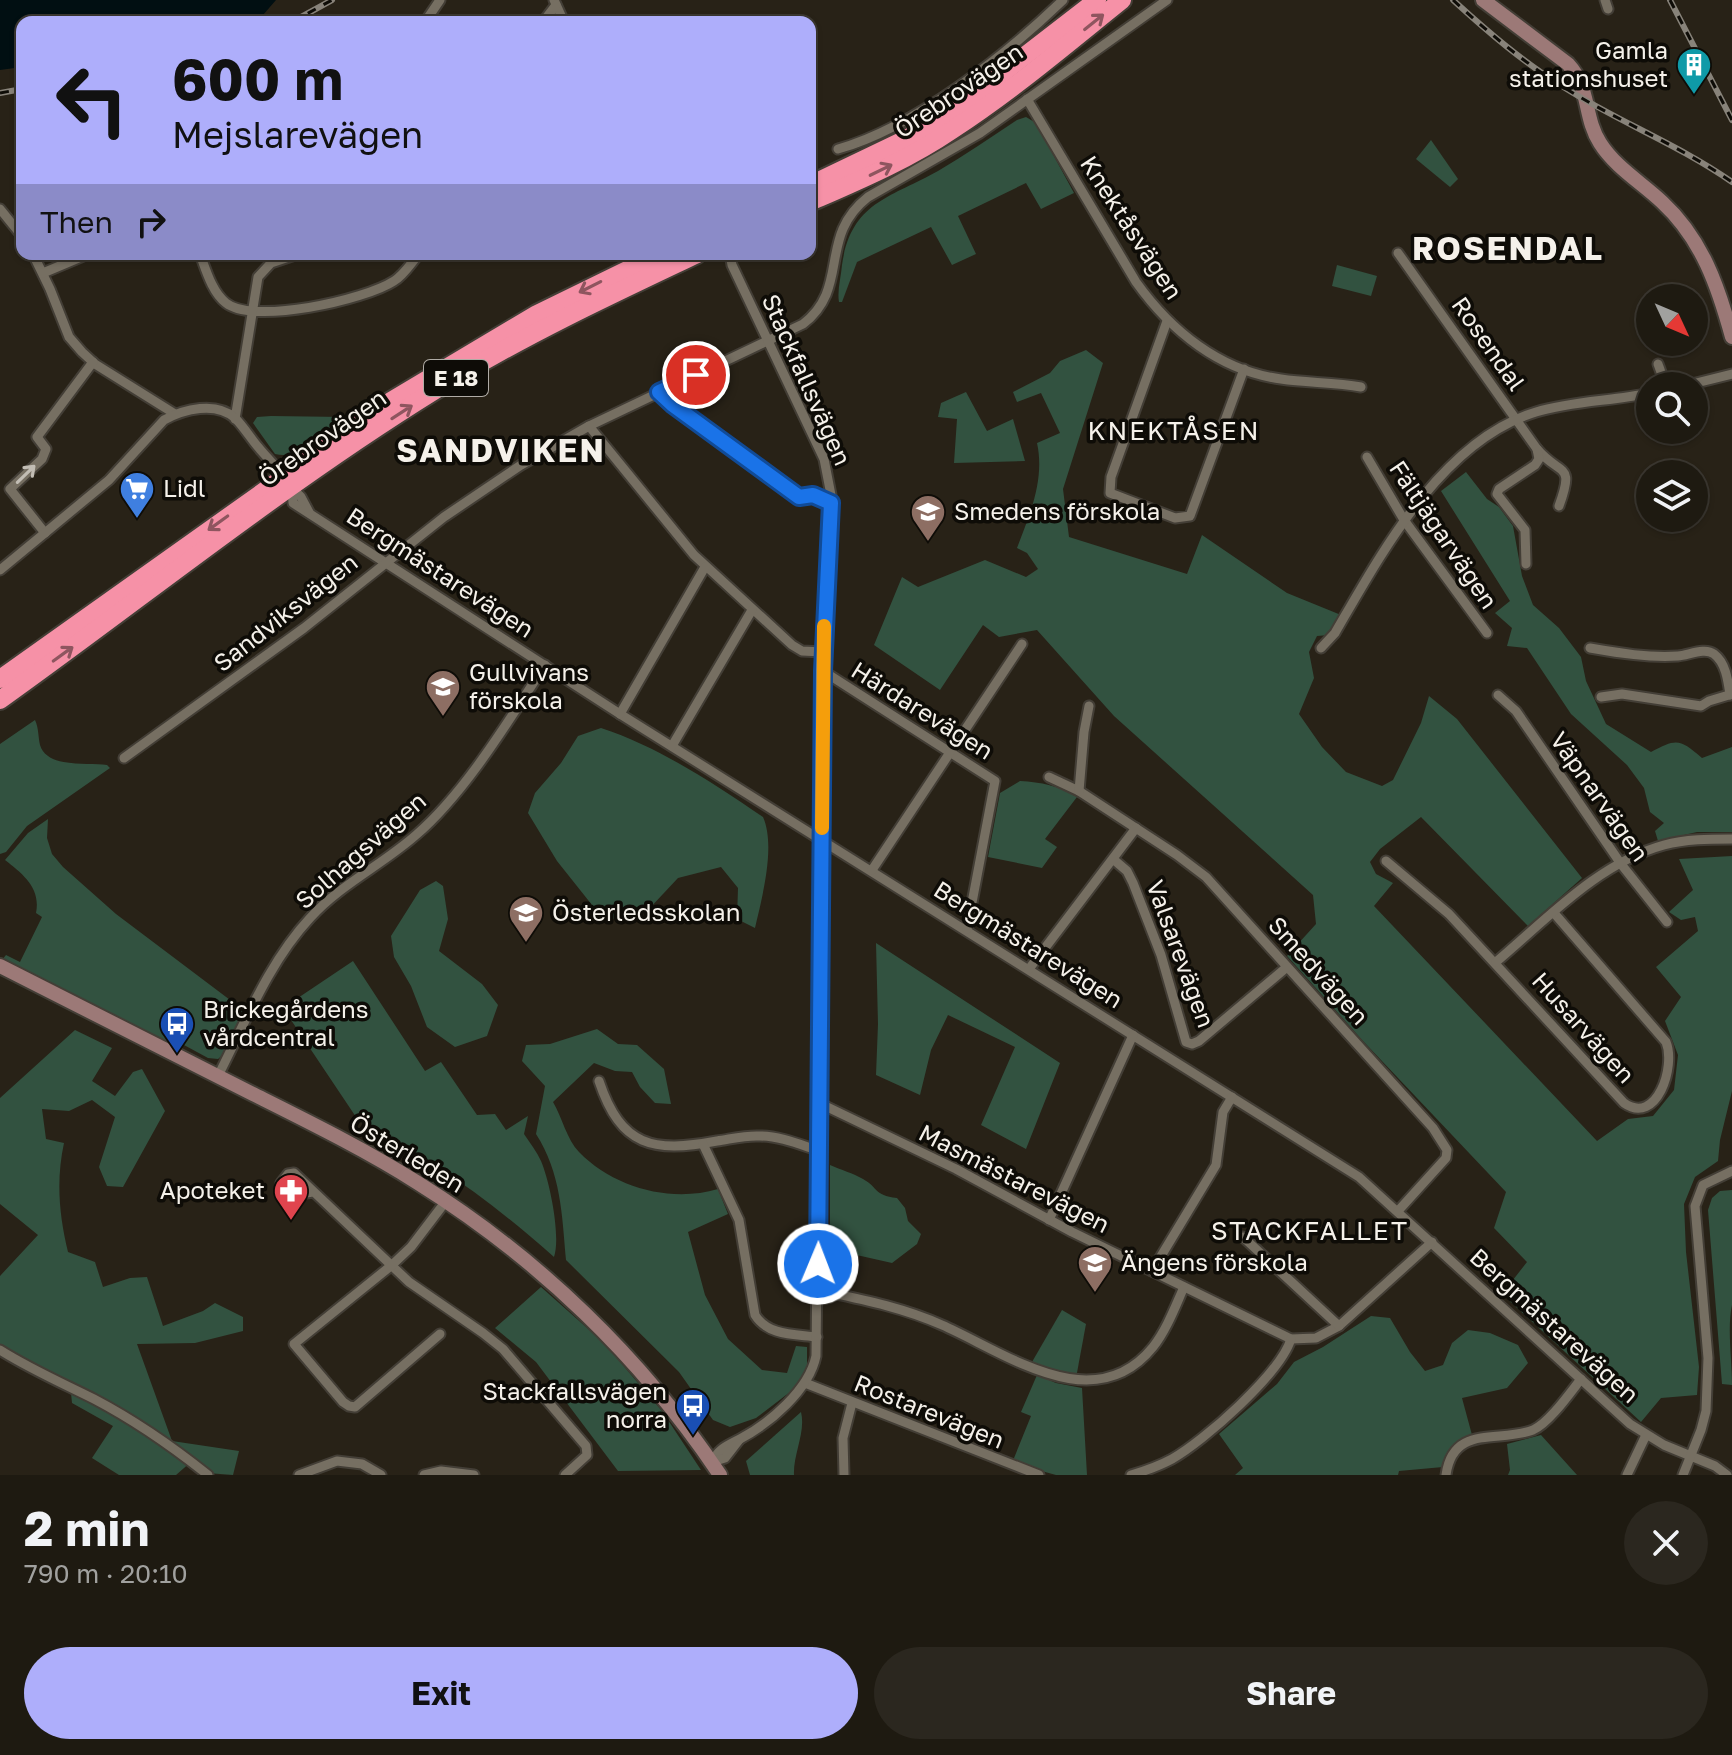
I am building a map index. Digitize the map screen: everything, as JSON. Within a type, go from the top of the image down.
[{"type":"highway","name":"Örebrovägen","points":[[816,182],[908,138],[951,113],[1097,0]]},
{"type":"highway","name":"Örebrovägen","points":[[816,199],[888,166],[951,131],[1001,96],[1122,0]]},
{"type":"highway","name":"Örebrovägen","points":[[0,700],[391,401],[537,314],[648,260]]},
{"type":"highway","name":"Örebrovägen","points":[[0,679],[287,483],[456,378],[588,305],[684,260]]},
{"type":"main road","points":[[1483,0],[1563,60],[1578,75],[1584,87],[1592,128],[1605,150],[1665,205],[1694,238],[1718,289],[1732,337]]},
{"type":"main road","name":"Österleden","points":[[0,966],[375,1157],[446,1201],[513,1250],[586,1314],[633,1363],[715,1471]]},
{"type":"street","points":[[838,149],[887,128],[952,90],[998,57],[1063,0]]},
{"type":"street","name":"Sandviksvägen","points":[[124,758],[304,628],[444,517],[521,465],[589,426],[803,324],[815,315],[824,300],[831,282],[838,238],[844,222],[854,209],[868,197],[980,133],[1167,0]]},
{"type":"street","name":"Knektåsvägen","points":[[1027,99],[1136,282],[1167,321],[1209,353],[1244,369],[1279,379],[1361,387]]},
{"type":"street","points":[[0,209],[16,229]]},
{"type":"street","name":"Rosendal","points":[[1398,253],[1537,449],[1561,468],[1568,478],[1559,506]]},
{"type":"street","points":[[36,260],[69,337],[93,362],[175,414]]},
{"type":"street","points":[[43,273],[74,260]]},
{"type":"street","points":[[203,260],[217,294],[227,304],[251,311],[315,307],[355,298],[395,281],[414,260]]},
{"type":"street","points":[[235,419],[255,287],[264,269],[278,260]]},
{"type":"street","name":"Stackfallsvägen","points":[[715,1471],[719,1450],[739,1440],[786,1404],[805,1383],[813,1369],[817,1337],[823,652],[831,503],[824,459],[731,260]]},
{"type":"street","points":[[1167,321],[1111,477],[1110,493],[1175,518],[1190,516],[1244,369]]},
{"type":"street","points":[[45,533],[10,489],[42,459],[46,449],[37,437],[93,362]]},
{"type":"street","points":[[1658,364],[1661,372]]},
{"type":"street","points":[[1708,380],[1732,374]]},
{"type":"street","points":[[659,392],[799,497],[813,495],[831,503]]},
{"type":"street","points":[[1321,648],[1335,633],[1404,520],[1442,476],[1485,438],[1516,420],[1554,408],[1636,395]]},
{"type":"street","points":[[0,570],[109,480],[164,420],[175,414],[210,409],[224,411],[235,419],[264,454],[269,470],[287,483]]},
{"type":"street","points":[[589,426],[705,567],[792,645],[802,651],[823,652]]},
{"type":"street","points":[[1526,564],[1525,530],[1497,494],[1499,489],[1535,465],[1539,459],[1537,449]]},
{"type":"street","name":"Fältjägarvägen","points":[[1367,457],[1404,520],[1487,633]]},
{"type":"street","name":"Bergmästarevägen","points":[[287,483],[293,503],[620,714],[1359,1177],[1646,1435],[1715,1466],[1727,1475]]},
{"type":"street","points":[[620,714],[705,567]]},
{"type":"street","points":[[672,746],[752,610]]},
{"type":"street","points":[[872,870],[1022,644]]},
{"type":"street","points":[[1590,648],[1664,657],[1707,651],[1720,662],[1731,694],[1701,706],[1622,694],[1601,697]]},
{"type":"street","name":"Solhagsvägen","points":[[218,1076],[274,970],[298,932],[333,896],[430,822],[463,783],[545,665]]},
{"type":"street","name":"Härdarevägen","points":[[823,671],[995,781],[967,929]]},
{"type":"street","name":"Väpnarvägen","points":[[1498,695],[1516,711],[1621,864],[1667,922]]},
{"type":"street","points":[[1079,791],[1089,706]]},
{"type":"street","name":"Smedvägen","points":[[1049,777],[1079,791],[1206,877],[1442,1140],[1447,1150],[1446,1158],[1398,1211]]},
{"type":"street","points":[[1029,969],[1136,828]]},
{"type":"street","points":[[1496,962],[1586,887],[1643,852],[1664,845],[1705,839],[1732,839]]},
{"type":"street","name":"Valsarevägen","points":[[1113,859],[1127,871],[1149,921],[1186,1042],[1192,1044],[1199,1041],[1287,967]]},
{"type":"street","name":"Husarvägen","points":[[1386,861],[1449,914],[1624,1103],[1633,1109],[1652,1103],[1664,1084],[1669,1065],[1670,1051],[1666,1042],[1554,913]]},
{"type":"street","points":[[1049,1220],[1133,1035]]},
{"type":"street","points":[[599,1081],[614,1118],[635,1139],[665,1148],[761,1136],[820,1151]]},
{"type":"street","points":[[1152,1271],[1216,1165],[1223,1112],[1232,1097]]},
{"type":"street","name":"Masmästarevägen","points":[[819,1103],[1291,1339]]},
{"type":"street","points":[[703,1144],[739,1220],[755,1315],[760,1324],[768,1329],[817,1337]]},
{"type":"street","points":[[1683,1475],[1706,1411],[1708,1378],[1695,1206],[1703,1185],[1732,1171]]},
{"type":"street","points":[[313,1192],[418,1289],[503,1349],[587,1449],[587,1455],[565,1475]]},
{"type":"street","points":[[440,1334],[355,1407],[343,1402],[294,1344],[392,1265],[411,1247],[446,1201]]},
{"type":"street","points":[[1243,1237],[1339,1326]]},
{"type":"street","points":[[1131,1475],[1172,1459],[1206,1434],[1276,1368],[1288,1351],[1291,1339],[1316,1338],[1339,1326],[1432,1242]]},
{"type":"street","points":[[818,1290],[901,1309],[1036,1370],[1079,1381],[1121,1372],[1147,1353],[1162,1333],[1184,1287]]},
{"type":"street","points":[[0,1350],[106,1407],[172,1448],[208,1475]]},
{"type":"street","points":[[1446,1475],[1453,1453],[1462,1445],[1482,1437],[1534,1429],[1543,1423],[1581,1379]]},
{"type":"street","name":"Rostarevägen","points":[[805,1383],[1039,1475]]},
{"type":"street","points":[[844,1475],[843,1438],[852,1403]]},
{"type":"street","points":[[1627,1475],[1646,1435]]},
{"type":"street","points":[[299,1475],[337,1461],[362,1464],[381,1475]]},
{"type":"street","points":[[424,1475],[448,1471],[474,1475]]},
{"type":"green space","points":[[1026,117],[1036,123],[1074,193],[1041,209],[1026,183],[958,216],[976,254],[952,265],[931,227],[857,262],[842,302],[839,302],[839,284],[847,244],[854,228],[875,204],[938,171]]},
{"type":"green space","points":[[1431,140],[1458,179],[1450,187],[1416,159]]},
{"type":"green space","points":[[1337,265],[1377,276],[1371,296],[1332,286]]},
{"type":"green space","points":[[1086,350],[1103,363],[1063,489],[1069,537],[1187,574],[1202,535],[1287,593],[1341,615],[1329,635],[1317,636],[1309,652],[1314,678],[1299,714],[1322,747],[1346,772],[1382,786],[1393,780],[1421,723],[1429,696],[1457,719],[1582,878],[1528,926],[1421,817],[1380,849],[1370,862],[1376,874],[1393,883],[1374,906],[1597,1141],[1628,1119],[1653,1116],[1674,1090],[1678,1055],[1665,1021],[1681,997],[1656,967],[1698,931],[1695,917],[1681,920],[1669,912],[1693,890],[1679,859],[1732,856],[1732,1091],[1718,1161],[1695,1177],[1684,1204],[1686,1252],[1699,1367],[1697,1395],[1661,1398],[1641,1422],[1502,1294],[1527,1262],[1494,1228],[1506,1192],[1287,956],[1316,924],[1313,895],[1114,716],[1037,630],[999,637],[983,625],[940,690],[874,645],[902,577],[918,587],[985,560],[1026,577],[1038,569],[1027,553],[1017,548],[1038,483],[1037,443],[1060,433],[1041,393],[1017,402],[1013,392],[1050,373],[1060,361]]},
{"type":"green space","points":[[966,392],[987,431],[1013,419],[1025,461],[954,463],[957,419],[938,417],[941,403]]},
{"type":"green space","points":[[257,417],[344,417],[345,421],[313,445],[285,455],[275,454],[253,423]]},
{"type":"green space","points":[[1466,472],[1513,526],[1522,576],[1533,605],[1559,628],[1581,657],[1586,681],[1606,724],[1651,752],[1667,744],[1678,743],[1702,758],[1732,747],[1732,832],[1697,832],[1658,841],[1655,831],[1664,823],[1650,812],[1644,788],[1627,765],[1571,714],[1527,648],[1507,646],[1512,628],[1495,613],[1510,601],[1441,491]]},
{"type":"green space","points":[[35,720],[40,745],[51,758],[69,763],[107,765],[110,768],[27,826],[6,852],[0,854],[0,744]]},
{"type":"green space","points":[[601,728],[665,756],[763,817],[767,829],[768,857],[755,928],[737,919],[738,888],[721,867],[678,878],[648,910],[622,923],[596,910],[557,861],[528,813],[535,793],[561,763],[578,736]]},
{"type":"green space","points":[[1020,781],[1050,785],[1077,797],[1045,839],[1057,847],[1042,868],[988,857],[1000,793]]},
{"type":"green space","points":[[48,819],[47,838],[52,854],[63,867],[116,914],[246,1012],[226,1052],[218,1059],[208,1058],[184,1045],[166,1043],[2,960],[6,955],[20,962],[42,917],[36,913],[36,896],[29,882],[5,860],[28,833]]},
{"type":"green space","points":[[436,881],[443,886],[448,919],[439,951],[482,984],[498,1005],[487,1036],[455,1047],[427,1027],[411,986],[394,957],[391,936],[420,890]]},
{"type":"green space","points":[[876,943],[1060,1063],[1026,1149],[981,1125],[1015,1047],[948,1015],[931,1050],[920,1095],[876,1075]]},
{"type":"green space","points":[[353,961],[425,1071],[441,1062],[477,1115],[495,1114],[506,1130],[528,1116],[524,1134],[541,1161],[551,1195],[556,1237],[554,1257],[467,1187],[374,1132],[356,1117],[283,1008]]},
{"type":"green space","points":[[597,1029],[618,1044],[637,1045],[664,1069],[671,1104],[655,1103],[640,1087],[632,1072],[615,1071],[594,1063],[553,1102],[575,1147],[609,1175],[644,1189],[681,1194],[718,1189],[728,1214],[688,1232],[705,1295],[728,1339],[762,1370],[787,1373],[796,1346],[807,1347],[807,1379],[756,1418],[730,1427],[713,1420],[679,1372],[566,1260],[555,1179],[536,1134],[545,1086],[522,1061],[526,1045],[550,1044]]},
{"type":"green space","points":[[75,1030],[112,1048],[92,1081],[115,1096],[133,1072],[142,1069],[165,1111],[123,1187],[107,1186],[99,1167],[115,1117],[92,1100],[69,1111],[42,1109],[46,1139],[64,1143],[60,1198],[68,1252],[95,1262],[103,1287],[130,1278],[147,1277],[163,1326],[203,1311],[215,1303],[243,1317],[243,1331],[195,1343],[137,1344],[172,1441],[239,1451],[233,1475],[207,1473],[192,1461],[176,1475],[119,1475],[92,1458],[113,1426],[72,1403],[70,1383],[29,1364],[0,1344],[0,1276],[38,1235],[0,1204],[0,1098]]},
{"type":"green space","points":[[830,1165],[863,1179],[884,1195],[897,1198],[905,1208],[908,1221],[921,1234],[917,1244],[892,1263],[830,1249]]},
{"type":"green space","points":[[1732,1190],[1732,1385],[1722,1384],[1708,1210],[1712,1198],[1720,1191]]},
{"type":"green space","points":[[541,1287],[604,1343],[662,1411],[701,1470],[618,1471],[536,1362],[495,1328]]},
{"type":"green space","points":[[1062,1310],[1086,1324],[1076,1378],[1032,1362]]},
{"type":"green space","points":[[1371,1316],[1390,1318],[1425,1371],[1443,1365],[1452,1343],[1468,1330],[1490,1333],[1518,1345],[1528,1363],[1507,1388],[1462,1398],[1472,1435],[1457,1444],[1443,1467],[1399,1471],[1398,1475],[1235,1475],[1243,1468],[1219,1434],[1277,1384],[1294,1362]]},
{"type":"green space","points":[[1037,1375],[1056,1383],[1082,1388],[1087,1475],[1056,1475],[1012,1463],[1031,1416],[1021,1412]]},
{"type":"green space","points":[[801,1412],[802,1427],[794,1475],[750,1475],[746,1461]]},
{"type":"green space","points":[[1541,1435],[1577,1475],[1508,1475],[1507,1444]]},
{"type":"shaded area","points":[[0,0],[276,0],[258,16],[16,16],[16,68],[0,70]]},
{"type":"railway","points":[[303,16],[332,0]]},
{"type":"railway","points":[[1453,0],[1507,47],[1550,78],[1732,182]]},
{"type":"railway","points":[[1670,0],[1732,120]]},
{"type":"railway","points":[[0,93],[16,90]]},
{"type":"slow traffic","points":[[822,828],[824,626]]},
{"type":"place","name":"Gamla stationshuset","points":[[1694,96]]},
{"type":"place","name":"Lidl","points":[[137,520]]},
{"type":"place","name":"Smedens förskola","points":[[928,543]]},
{"type":"place","name":"Gullvivans förskola","points":[[443,718]]},
{"type":"place","name":"Österledsskolan","points":[[526,944]]},
{"type":"place","name":"Brickegårdens vårdcentral","points":[[177,1055]]},
{"type":"place","name":"Apoteket","points":[[291,1222]]},
{"type":"place","name":"Ängens förskola","points":[[1095,1294]]},
{"type":"place","name":"Stackfallsvägen norra","points":[[693,1437]]},
{"type":"district","name":"ROSENDAL","points":[[1508,249]]},
{"type":"district","name":"KNEKTÅSEN","points":[[1174,431]]},
{"type":"district","name":"SANDVIKEN","points":[[501,451]]},
{"type":"district","name":"STACKFALLET","points":[[1310,1231]]},
{"type":"route","points":[[696,375],[659,392],[799,497],[813,495],[831,503],[823,671],[818,1264]]}]
